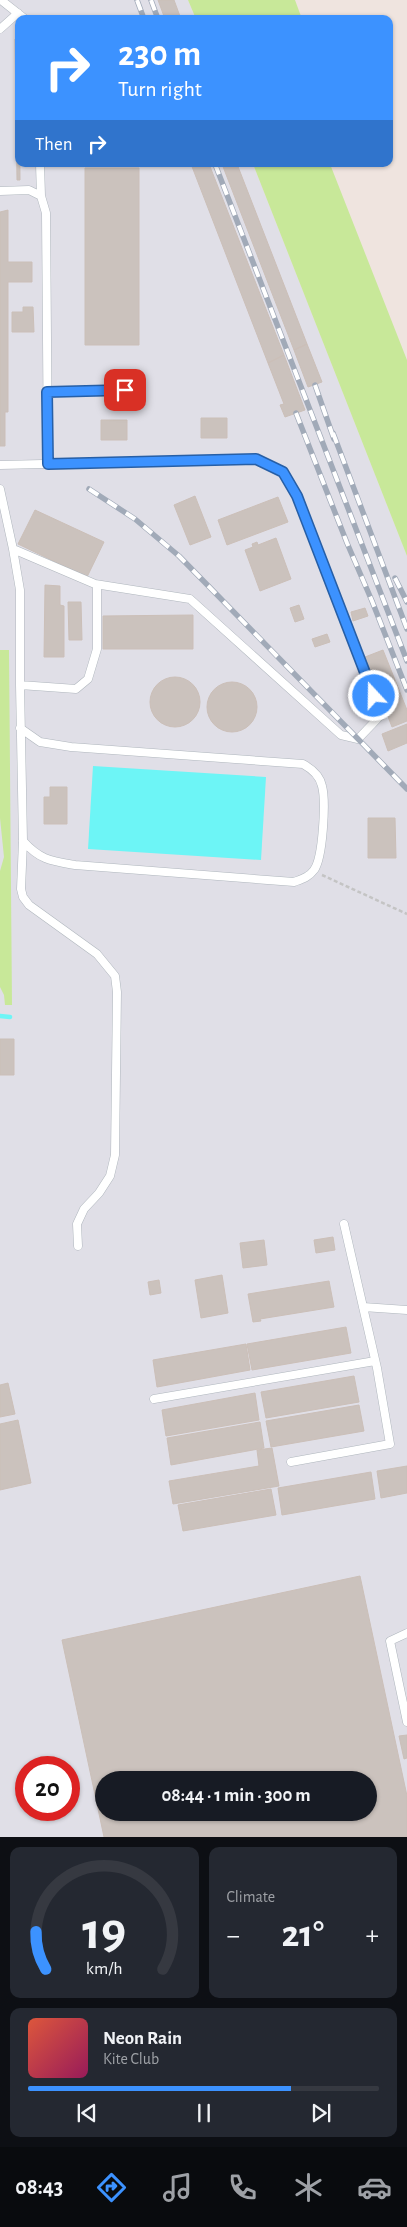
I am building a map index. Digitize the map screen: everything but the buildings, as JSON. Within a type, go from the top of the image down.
[{"type":"lane","points":[[1,0],[20,15]]},
{"type":"lane","points":[[0,29],[15,16]]},
{"type":"lane","points":[[40,167],[41,196],[46,213],[48,464]]},
{"type":"lane","points":[[0,191],[29,190],[41,196]]},
{"type":"lane","points":[[47,392],[125,390]]},
{"type":"lane","points":[[0,465],[256,459],[283,472],[297,496],[381,715],[358,739],[341,735],[190,599],[98,585],[13,549]]},
{"type":"lane","points":[[0,489],[20,590],[20,728],[23,841],[21,880],[23,897],[29,905],[97,954],[115,976],[117,992],[115,1155],[110,1176],[99,1193],[84,1209],[77,1224],[78,1246]]},
{"type":"lane","points":[[20,685],[76,689],[88,679],[97,649],[98,585]]},
{"type":"lane","points":[[20,728],[40,742],[71,747],[303,764],[311,768],[322,786],[324,796],[321,851],[313,871],[305,878],[294,882],[75,866],[46,860],[33,852],[23,841]]},
{"type":"lane","points":[[291,1462],[390,1444],[375,1361],[344,1224]]},
{"type":"lane","points":[[363,1307],[407,1310]]},
{"type":"lane","points":[[154,1399],[375,1361]]},
{"type":"lane","points":[[407,1633],[390,1641],[407,1722]]},
{"type":"path","points":[[313,871],[407,914]]},
{"type":"shaded area","points":[[0,0],[188,0],[194,15],[15,15],[15,167],[254,167],[407,556],[407,1837],[0,1837]]},
{"type":"green space","points":[[188,0],[295,0],[301,15],[194,15]]},
{"type":"green space","points":[[254,167],[331,167],[407,360],[407,556]]},
{"type":"green space","points":[[0,650],[9,650],[12,1005],[5,1005],[4,995],[0,987],[0,871],[4,857],[0,818]]},
{"type":"water","points":[[93,766],[266,777],[261,860],[88,849]]},
{"type":"waterway","points":[[0,1016],[10,1017]]},
{"type":"railway","points":[[137,0],[143,15]]},
{"type":"railway","points":[[151,0],[157,15]]},
{"type":"railway","points":[[216,167],[407,661]]},
{"type":"railway","points":[[315,385],[334,439]]},
{"type":"railway","points":[[296,413],[407,690]]},
{"type":"railway","points":[[333,433],[407,629]]},
{"type":"railway","points":[[89,489],[135,519],[179,556],[407,789]]},
{"type":"railway","points":[[395,578],[407,602]]},
{"type":"route","points":[[125,390],[47,392],[48,464],[256,459],[283,472],[297,496],[374,696]]}]
